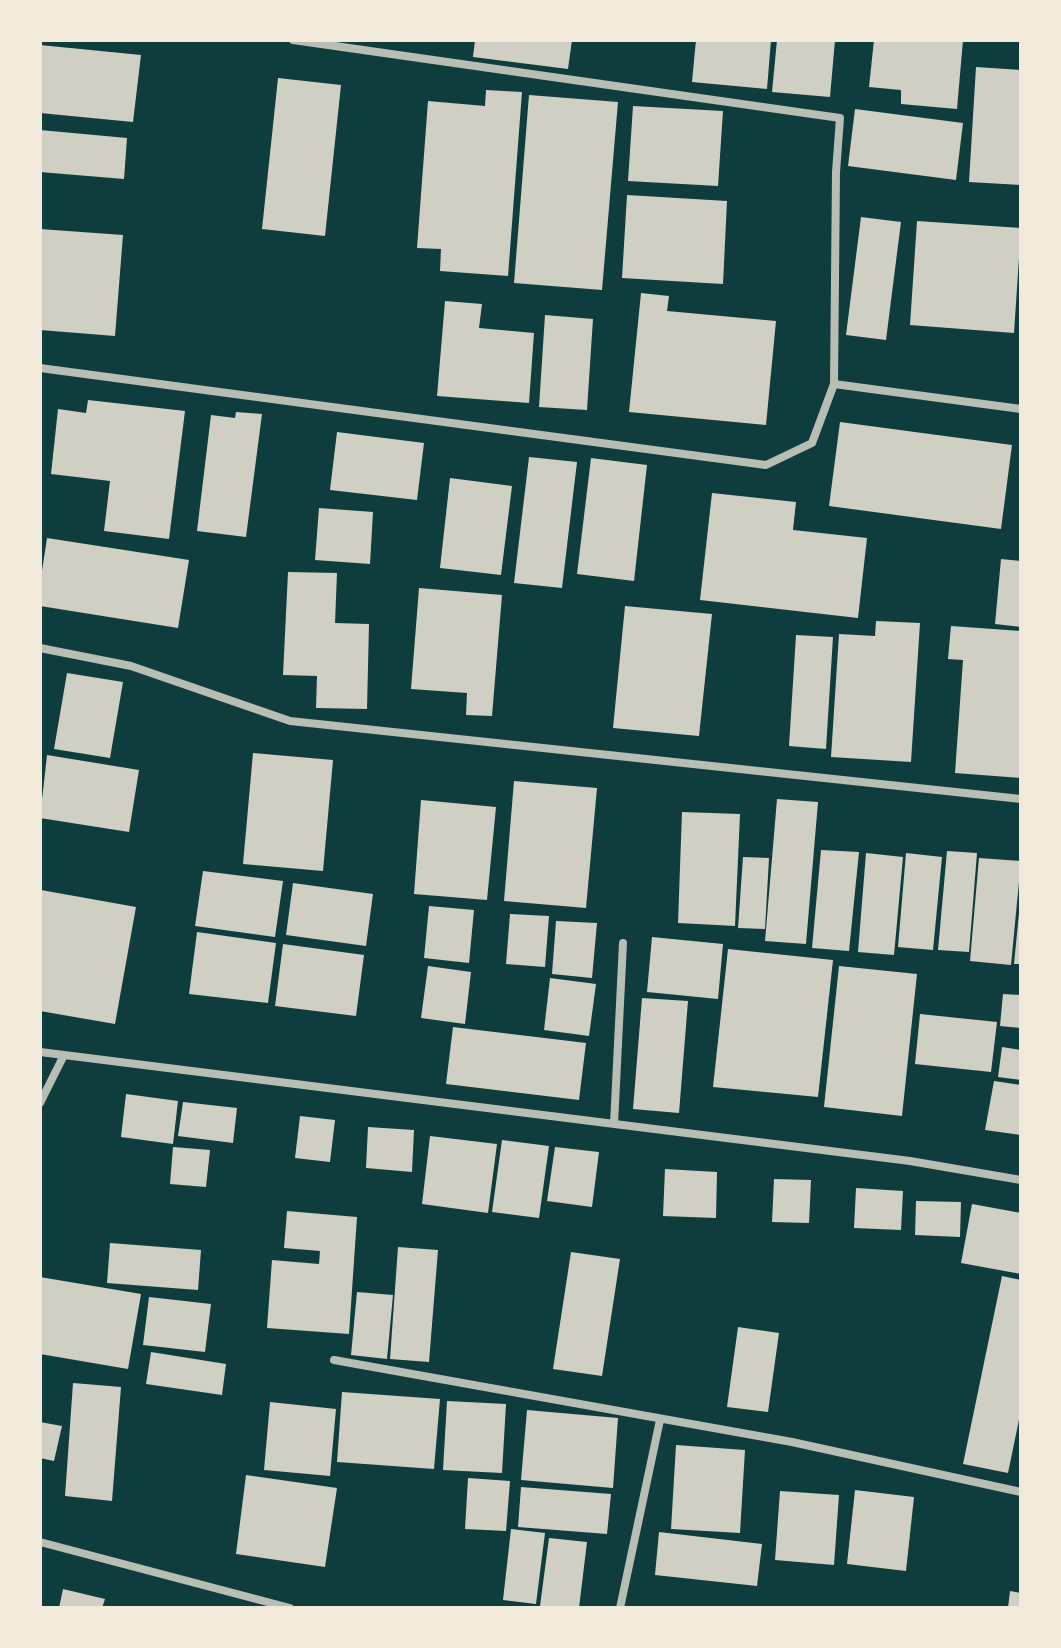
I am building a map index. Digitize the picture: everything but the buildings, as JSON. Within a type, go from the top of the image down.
[{"type":"street","points":[[40,368],[766,465],[812,443],[834,384],[836,172],[840,118],[293,40]]},
{"type":"street","points":[[834,384],[1021,409]]},
{"type":"street","points":[[40,648],[131,666],[290,721],[1021,799]]},
{"type":"street","points":[[614,1124],[623,943]]},
{"type":"street","points":[[40,1052],[910,1161],[1021,1180]]},
{"type":"street","points":[[40,1103],[64,1055]]},
{"type":"street","points":[[334,1360],[792,1442],[1021,1492]]},
{"type":"street","points":[[620,1608],[660,1420]]},
{"type":"street","points":[[40,1542],[290,1608]]},
{"type":"street","points":[[239,1608],[241,1596]]}]
